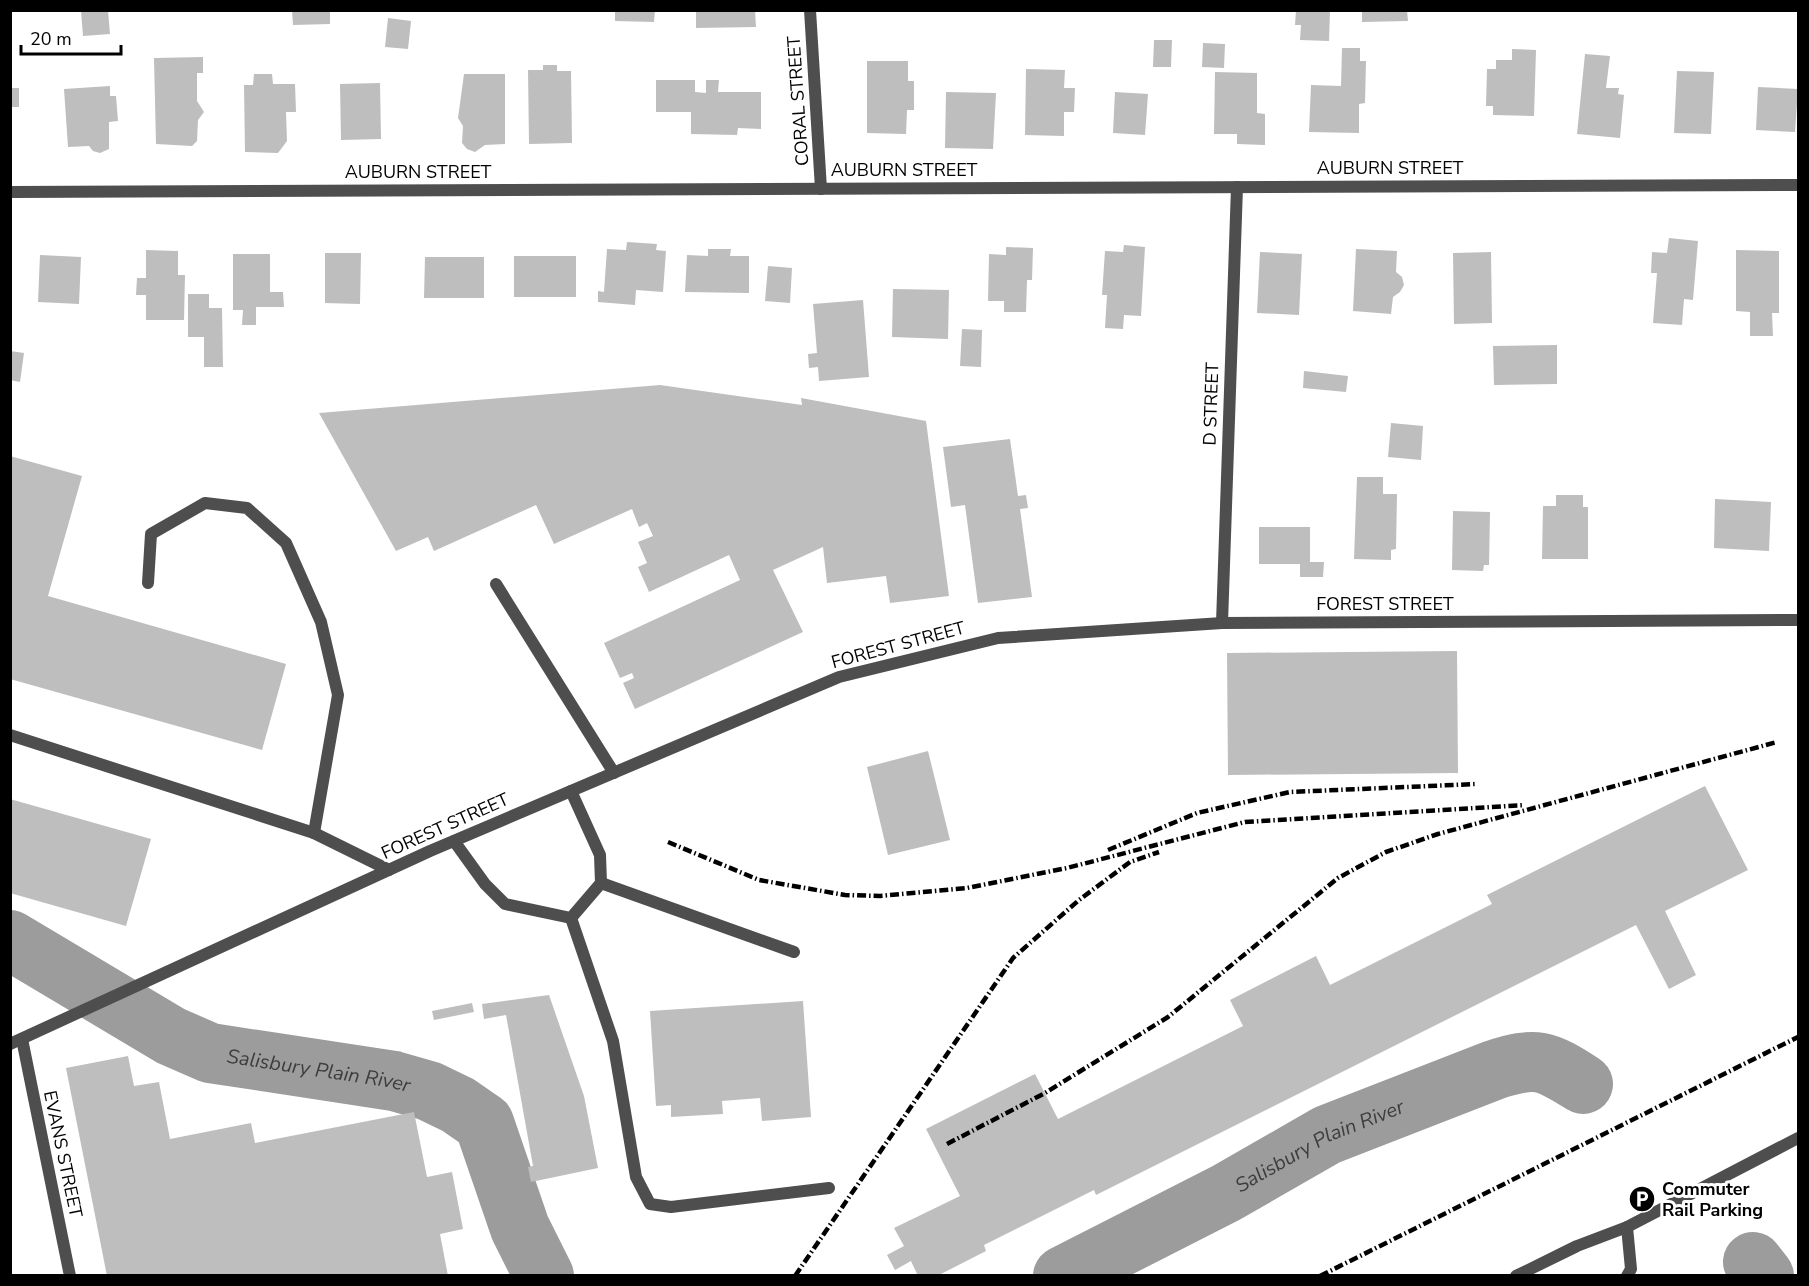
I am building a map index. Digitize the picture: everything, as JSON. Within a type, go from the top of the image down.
[{"type":"street","name":"CORAL STREET","points":[[810,10],[821,189]]},
{"type":"street","name":"AUBURN STREET","points":[[10,192],[1798,185]]},
{"type":"street","name":"D STREET","points":[[1222,623],[1237,187]]},
{"type":"street","points":[[148,583],[151,534],[205,503],[247,508],[286,543],[321,622],[338,695],[314,833]]},
{"type":"street","points":[[496,584],[614,773]]},
{"type":"street","name":"FOREST STREET","points":[[16,1042],[454,841],[839,676],[998,638],[1222,623],[1798,620]]},
{"type":"street","points":[[10,735],[314,833],[389,870]]},
{"type":"street","points":[[571,791],[600,855],[601,883],[571,918]]},
{"type":"street","points":[[454,841],[485,884],[505,904],[571,918]]},
{"type":"street","points":[[601,883],[794,952]]},
{"type":"street","points":[[571,918],[613,1041],[636,1177],[650,1204],[671,1207],[829,1188]]},
{"type":"street","name":"EVANS STREET","points":[[16,1042],[70,1275]]},
{"type":"street","points":[[1516,1275],[1577,1246],[1627,1227],[1798,1138]]},
{"type":"street","points":[[1627,1227],[1631,1269],[1627,1275]]},
{"type":"building","points":[[108,10],[110,34],[83,36],[81,11]]},
{"type":"building","points":[[292,10],[330,10],[330,24],[293,25]]},
{"type":"building","points":[[615,10],[655,10],[654,22],[615,21]]},
{"type":"building","points":[[696,10],[755,10],[756,27],[696,28]]},
{"type":"building","points":[[1296,10],[1330,10],[1329,41],[1300,40],[1301,25],[1295,25]]},
{"type":"building","points":[[1362,10],[1407,10],[1408,21],[1362,22]]},
{"type":"building","points":[[388,18],[411,21],[408,49],[385,47]]},
{"type":"building","points":[[1154,40],[1172,40],[1171,67],[1153,67]]},
{"type":"building","points":[[1203,43],[1225,44],[1224,68],[1202,67]]},
{"type":"building","points":[[1342,48],[1360,48],[1360,61],[1366,61],[1365,103],[1359,104],[1359,133],[1309,132],[1311,85],[1341,86]]},
{"type":"building","points":[[1512,49],[1536,50],[1534,116],[1493,115],[1493,106],[1486,106],[1487,69],[1496,69],[1496,60],[1512,60]]},
{"type":"building","points":[[1585,54],[1610,56],[1606,88],[1619,88],[1618,94],[1624,95],[1620,138],[1577,134]]},
{"type":"building","points":[[203,57],[203,73],[197,73],[197,101],[204,112],[198,120],[197,141],[192,146],[156,144],[154,58]]},
{"type":"building","points":[[867,61],[908,61],[908,81],[914,81],[914,110],[907,110],[906,134],[867,133]]},
{"type":"building","points":[[543,65],[557,65],[557,71],[571,71],[572,143],[529,144],[528,70],[543,70]]},
{"type":"building","points":[[1026,69],[1065,70],[1064,88],[1075,88],[1074,112],[1064,112],[1064,136],[1025,135]]},
{"type":"building","points":[[1677,71],[1714,72],[1711,134],[1674,133]]},
{"type":"building","points":[[1215,72],[1257,73],[1257,113],[1265,114],[1265,145],[1237,144],[1237,134],[1214,134]]},
{"type":"building","points":[[254,74],[272,74],[273,84],[295,84],[296,112],[286,112],[287,141],[278,153],[245,152],[244,85],[253,85]]},
{"type":"building","points":[[464,74],[505,74],[505,144],[485,145],[475,152],[467,149],[462,143],[463,126],[458,118]]},
{"type":"building","points":[[656,80],[695,80],[695,92],[706,93],[706,80],[719,80],[718,92],[761,92],[761,129],[738,128],[737,135],[691,134],[691,112],[656,112]]},
{"type":"building","points":[[380,83],[381,139],[341,140],[340,84]]},
{"type":"building","points":[[110,86],[110,96],[116,96],[118,121],[109,122],[109,149],[100,153],[93,151],[89,146],[68,147],[64,89]]},
{"type":"building","points":[[1758,87],[1798,89],[1795,132],[1756,130]]},
{"type":"building","points":[[10,88],[19,88],[19,107],[10,107]]},
{"type":"building","points":[[946,92],[996,93],[993,149],[945,148]]},
{"type":"building","points":[[1115,92],[1148,94],[1145,135],[1113,133]]},
{"type":"building","points":[[1669,238],[1698,241],[1693,300],[1684,299],[1682,325],[1653,323],[1657,273],[1651,273],[1652,252],[1667,253]]},
{"type":"building","points":[[627,242],[657,244],[656,250],[666,251],[663,292],[636,290],[635,305],[598,302],[598,291],[604,292],[607,249],[626,250]]},
{"type":"building","points":[[1124,245],[1145,247],[1141,316],[1124,315],[1123,329],[1105,328],[1107,295],[1102,295],[1105,251],[1123,252]]},
{"type":"building","points":[[1006,247],[1033,248],[1032,280],[1027,280],[1026,312],[1004,312],[1004,301],[988,301],[989,254],[1006,255]]},
{"type":"building","points":[[708,249],[731,249],[730,256],[749,256],[749,293],[685,292],[687,255],[708,256]]},
{"type":"building","points":[[1356,249],[1397,251],[1396,272],[1402,277],[1404,285],[1393,297],[1391,314],[1353,311]]},
{"type":"building","points":[[146,250],[178,251],[178,275],[185,275],[184,320],[146,320],[146,295],[136,295],[137,278],[146,278]]},
{"type":"building","points":[[1736,250],[1779,251],[1779,313],[1772,313],[1773,336],[1750,336],[1750,312],[1736,311]]},
{"type":"building","points":[[1260,252],[1302,254],[1299,315],[1257,313]]},
{"type":"building","points":[[1491,252],[1492,323],[1454,324],[1453,253]]},
{"type":"building","points":[[325,253],[361,253],[360,304],[325,303]]},
{"type":"building","points":[[233,254],[270,254],[270,292],[283,292],[284,307],[256,307],[256,325],[242,325],[243,310],[233,310]]},
{"type":"building","points":[[40,255],[81,257],[79,304],[38,302]]},
{"type":"building","points":[[514,256],[576,256],[576,297],[514,297]]},
{"type":"building","points":[[425,257],[484,257],[484,298],[424,298]]},
{"type":"building","points":[[768,266],[792,268],[790,303],[765,301]]},
{"type":"building","points":[[893,289],[949,290],[948,339],[892,337]]},
{"type":"building","points":[[188,294],[209,294],[209,308],[222,308],[223,367],[204,367],[204,337],[188,337]]},
{"type":"building","points":[[863,300],[869,377],[819,381],[818,367],[809,368],[808,354],[817,353],[813,304]]},
{"type":"building","points":[[962,329],[982,330],[981,367],[960,366]]},
{"type":"building","points":[[1557,345],[1557,384],[1494,385],[1493,346]]},
{"type":"building","points":[[10,351],[24,353],[20,382],[10,380]]},
{"type":"building","points":[[1304,371],[1348,376],[1346,392],[1303,388]]},
{"type":"building","points":[[660,385],[802,405],[801,398],[926,421],[949,596],[890,603],[886,576],[827,583],[823,547],[773,570],[803,632],[635,709],[623,683],[634,678],[632,673],[620,678],[604,643],[740,580],[729,555],[649,592],[638,567],[647,563],[638,542],[653,536],[647,523],[639,527],[632,509],[554,544],[536,505],[434,551],[428,537],[396,551],[319,413]]},
{"type":"building","points":[[1391,423],[1423,426],[1421,460],[1388,457]]},
{"type":"building","points":[[1010,439],[1018,496],[1026,495],[1028,508],[1020,509],[1032,597],[978,603],[965,505],[951,507],[943,447]]},
{"type":"building","points":[[10,456],[82,476],[48,596],[286,664],[262,750],[10,679]]},
{"type":"building","points":[[1357,477],[1383,477],[1383,494],[1397,494],[1396,549],[1391,550],[1391,560],[1354,559]]},
{"type":"building","points":[[1556,495],[1583,495],[1583,507],[1588,507],[1588,559],[1542,559],[1543,506],[1556,506]]},
{"type":"building","points":[[1715,499],[1771,502],[1769,551],[1714,548]]},
{"type":"building","points":[[1453,511],[1490,512],[1489,565],[1484,565],[1483,571],[1452,570]]},
{"type":"building","points":[[1259,527],[1310,527],[1310,562],[1324,562],[1323,577],[1300,577],[1300,564],[1259,564]]},
{"type":"building","points":[[1457,651],[1458,773],[1228,775],[1227,653]]},
{"type":"building","points":[[928,751],[950,840],[888,855],[867,767]]},
{"type":"building","points":[[1705,786],[1748,870],[1665,911],[1696,975],[1669,989],[1636,925],[1096,1195],[1094,1190],[984,1245],[986,1251],[937,1276],[918,1276],[911,1261],[895,1270],[887,1255],[904,1246],[894,1228],[960,1196],[926,1129],[1035,1074],[1058,1119],[1243,1026],[1230,1000],[1316,956],[1330,985],[1492,904],[1487,895]]},
{"type":"building","points":[[10,799],[151,839],[126,926],[10,893]]},
{"type":"building","points":[[549,995],[584,1096],[598,1168],[531,1182],[528,1167],[533,1166],[506,1015],[484,1019],[482,1004]]},
{"type":"building","points":[[803,1001],[811,1117],[762,1121],[760,1098],[722,1101],[723,1114],[671,1117],[671,1105],[656,1106],[650,1011]]},
{"type":"building","points":[[472,1003],[474,1012],[434,1020],[432,1011]]},
{"type":"building","points":[[128,1056],[134,1086],[159,1082],[170,1139],[251,1123],[255,1143],[414,1112],[427,1177],[452,1172],[463,1229],[440,1234],[448,1276],[107,1276],[66,1068]]},
{"type":"waterway","name":"Salisbury Plain River","points":[[10,940],[171,1036],[210,1053],[394,1081],[429,1091],[458,1105],[484,1123],[520,1228],[544,1276]]},
{"type":"waterway","name":"Salisbury Plain River","points":[[1063,1276],[1226,1193],[1327,1135],[1494,1070],[1521,1063],[1540,1063],[1549,1065],[1583,1084]]},
{"type":"waterway","name":"Salisbury Plain River","points":[[1753,1262],[1764,1276]]},
{"type":"railway","points":[[947,1144],[1045,1093],[1168,1017],[1338,878],[1386,852],[1438,834],[1777,742]]},
{"type":"railway","points":[[1108,850],[1197,813],[1290,792],[1476,784]]},
{"type":"railway","points":[[668,842],[759,880],[845,895],[880,896],[967,888],[1067,868],[1245,822],[1524,805]]},
{"type":"railway","points":[[795,1276],[1013,958],[1079,900],[1130,862],[1159,852]]},
{"type":"railway","points":[[1320,1276],[1798,1037]]},
{"type":"place","name":"Commuter Rail Parking","points":[[1642,1199]]}]
